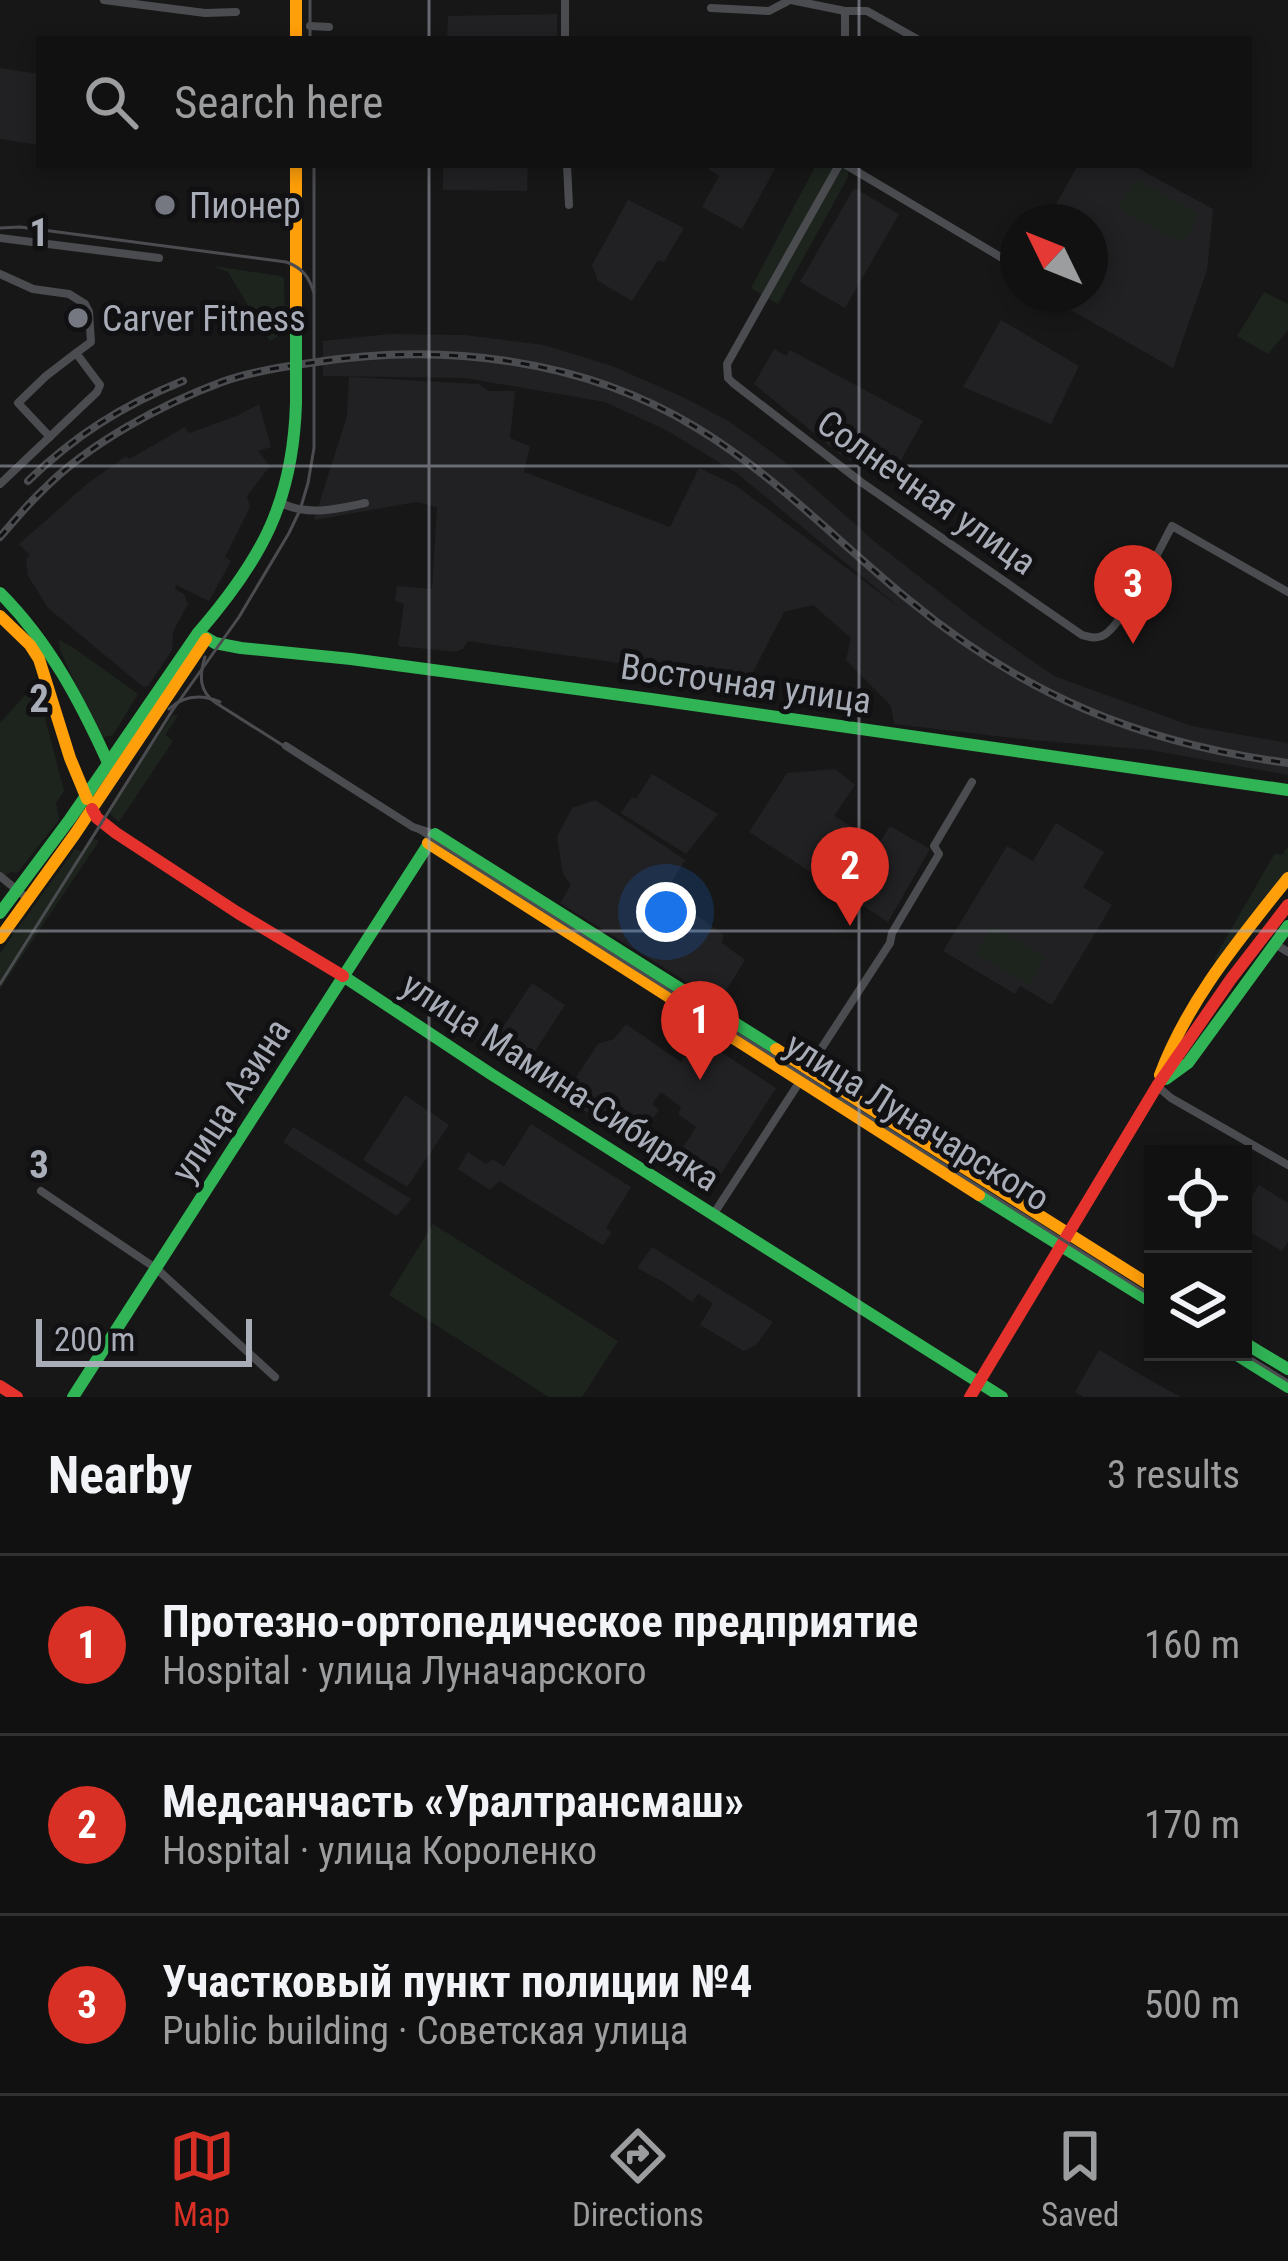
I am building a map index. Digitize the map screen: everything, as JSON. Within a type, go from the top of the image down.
[{"type":"main road","points":[[296,0],[296,36]]},
{"type":"main road","points":[[0,913],[23,894],[92,809],[111,769],[255,557],[283,504],[297,436],[296,168]]},
{"type":"main road","points":[[0,593],[46,642],[111,769]]},
{"type":"main road","points":[[0,616],[37,654],[92,809]]},
{"type":"main road","name":"Восточная улица","points":[[202,636],[241,648],[651,699],[1288,790]]},
{"type":"main road","points":[[0,938],[85,795],[111,769]]},
{"type":"main road","name":"улица Мамина-Сибиряка","points":[[92,809],[116,832],[238,913],[1002,1397]]},
{"type":"main road","name":"улица Луначарского","points":[[432,839],[804,1075],[1144,1281]]},
{"type":"main road","name":"улица Азина","points":[[73,1397],[432,839]]},
{"type":"main road","points":[[1156,1086],[1178,1033],[1220,967],[1288,878]]},
{"type":"main road","points":[[970,1397],[1156,1086],[1288,905]]},
{"type":"main road","points":[[1156,1086],[1188,1063],[1283,935]]},
{"type":"main road","name":"улица Луначарского","points":[[804,1075],[1144,1298]]},
{"type":"main road","points":[[1252,1348],[1288,1370]]},
{"type":"main road","points":[[1246,1361],[1288,1387]]},
{"type":"main road","points":[[0,1386],[17,1397]]},
{"type":"street","points":[[104,0],[205,13],[236,12]]},
{"type":"street","points":[[565,0],[565,36]]},
{"type":"street","points":[[711,8],[769,10],[790,0],[845,11],[867,6],[912,36]]},
{"type":"street","points":[[845,11],[845,36]]},
{"type":"street","points":[[310,26],[329,27]]},
{"type":"street","points":[[567,168],[569,205]]},
{"type":"street","name":"Солнечная улица","points":[[841,168],[727,364],[728,378],[861,482],[1082,635],[1102,636],[1123,613],[1172,526],[1288,592]]},
{"type":"street","points":[[848,168],[1000,257]]},
{"type":"street","points":[[0,238],[159,258]]},
{"type":"street","points":[[0,274],[34,289],[69,294],[85,304],[88,312],[91,342],[18,403],[50,437]]},
{"type":"street","points":[[0,484],[97,392],[100,385],[76,353]]},
{"type":"street","points":[[283,504],[307,511],[365,503]]},
{"type":"street","name":"улица Луначарского","points":[[286,746],[432,839]]},
{"type":"street","points":[[713,1214],[890,943],[939,854],[934,846],[972,782]]},
{"type":"street","points":[[0,876],[23,894]]},
{"type":"street","points":[[1283,935],[1288,952]]},
{"type":"street","points":[[1156,1086],[1288,1165]]},
{"type":"street","points":[[41,1191],[157,1269],[275,1377]]},
{"type":"shaded area","points":[[557,14],[557,36],[447,36],[448,16]]},
{"type":"shaded area","points":[[0,68],[36,74],[36,145],[0,139]]},
{"type":"shaded area","points":[[443,168],[528,168],[527,191],[443,190]]},
{"type":"shaded area","points":[[775,168],[742,229],[702,207],[719,176],[708,169]]},
{"type":"shaded area","points":[[814,168],[849,168],[778,304],[751,288]]},
{"type":"shaded area","points":[[1076,168],[1138,168],[1213,209],[1207,270],[1173,368],[1074,312],[1108,312],[1108,204],[1056,204]]},
{"type":"shaded area","points":[[1140,181],[1196,213],[1194,226],[1183,240],[1179,242],[1119,206],[1133,182]]},
{"type":"shaded area","points":[[854,188],[899,214],[845,308],[800,282]]},
{"type":"shaded area","points":[[628,200],[684,228],[632,301],[598,281],[592,265]]},
{"type":"shaded area","points":[[213,266],[284,278],[285,332],[270,341],[228,272]]},
{"type":"shaded area","points":[[1264,292],[1288,304],[1288,330],[1268,354],[1237,336]]},
{"type":"shaded area","points":[[1001,320],[1079,366],[1051,424],[963,387]]},
{"type":"shaded area","points":[[389,334],[465,335],[544,345],[612,366],[683,397],[730,422],[784,461],[875,542],[1054,676],[1192,726],[1288,743],[1288,775],[1150,750],[894,724],[891,706],[846,660],[851,638],[813,605],[784,612],[748,682],[468,641],[455,652],[398,646],[404,604],[395,601],[397,586],[432,589],[437,507],[417,502],[314,520],[347,416],[349,377],[479,384],[489,391],[515,391],[510,438],[530,446],[524,472],[670,527],[699,468],[735,485],[899,607],[738,474],[666,430],[605,402],[465,378],[323,376],[323,341]]},
{"type":"shaded area","points":[[774,349],[786,356],[790,350],[923,421],[888,483],[837,452],[754,384]]},
{"type":"shaded area","points":[[259,404],[271,447],[258,451],[270,466],[247,496],[250,507],[225,557],[231,561],[209,601],[176,585],[188,604],[173,632],[172,650],[143,687],[48,608],[28,576],[26,558],[30,556],[19,544],[126,456],[129,459],[185,427],[189,433]]},
{"type":"shaded area","points":[[59,640],[138,694],[113,735],[104,737],[97,731]]},
{"type":"shaded area","points":[[36,683],[64,791],[56,803],[59,820],[17,873],[3,877],[0,723]]},
{"type":"shaded area","points":[[173,715],[178,715],[165,735],[173,741],[119,822],[110,814],[110,806]]},
{"type":"shaded area","points":[[835,769],[855,785],[834,816],[879,843],[890,826],[930,849],[888,922],[749,832],[787,773]]},
{"type":"shaded area","points":[[652,774],[718,814],[686,854],[621,813]]},
{"type":"shaded area","points":[[595,800],[685,860],[665,893],[724,935],[722,943],[745,960],[719,1002],[560,903],[571,885],[563,874],[557,837],[572,808]]},
{"type":"shaded area","points":[[1056,823],[1104,852],[1083,887],[1112,905],[1052,1005],[1020,986],[1015,994],[943,951],[1007,846],[1033,861]]},
{"type":"shaded area","points":[[92,838],[99,841],[0,989],[0,953],[75,849],[83,852]]},
{"type":"shaded area","points":[[1288,846],[1288,871],[1219,963],[1214,959],[1275,853],[1282,855]]},
{"type":"shaded area","points":[[992,926],[1045,957],[1029,985],[976,954]]},
{"type":"shaded area","points":[[532,983],[565,1005],[521,1073],[487,1051]]},
{"type":"shaded area","points":[[626,1024],[681,1062],[698,1037],[776,1088],[710,1191],[671,1167],[696,1127],[661,1092],[652,1104],[659,1110],[636,1144],[563,1097],[598,1044],[614,1039]]},
{"type":"shaded area","points":[[405,1095],[449,1125],[407,1187],[363,1160]]},
{"type":"shaded area","points":[[531,1124],[631,1187],[606,1228],[612,1232],[603,1245],[499,1181],[490,1190],[458,1169],[468,1152],[486,1164],[492,1159],[504,1166]]},
{"type":"shaded area","points":[[293,1127],[411,1199],[397,1216],[283,1142]]},
{"type":"shaded area","points":[[1259,1185],[1288,1203],[1288,1242],[1282,1251],[1252,1233],[1252,1196]]},
{"type":"shaded area","points":[[433,1224],[618,1341],[582,1397],[549,1397],[389,1295]]},
{"type":"shaded area","points":[[652,1247],[773,1322],[756,1345],[744,1351],[700,1325],[713,1303],[698,1294],[692,1302],[637,1268]]},
{"type":"shaded area","points":[[1099,1350],[1181,1397],[1084,1397],[1075,1392]]},
{"type":"tram line","points":[[310,0],[310,36]]},
{"type":"tram line","points":[[0,984],[172,711],[239,617],[300,510],[314,448],[314,168]]},
{"type":"tram line","points":[[0,228],[286,262],[304,274],[314,293]]},
{"type":"tram line","points":[[205,657],[202,683],[216,703],[1144,1291]]},
{"type":"tram line","points":[[169,709],[193,697],[220,702]]},
{"type":"tram line","points":[[1252,1359],[1288,1381]]},
{"type":"railway","points":[[0,537],[37,495],[104,441],[222,382],[276,368],[360,357],[410,354],[510,361],[607,385],[697,428],[780,488],[952,633],[1040,688],[1133,728],[1288,763]]},
{"type":"railway","points":[[28,481],[100,423],[183,381]]},
{"type":"traffic: fast","points":[[296,324],[296,403]]},
{"type":"traffic: fast","points":[[198,633],[240,580],[270,527],[288,470],[296,403]]},
{"type":"traffic: fast","points":[[0,593],[63,675],[110,767]]},
{"type":"traffic: fast","points":[[0,913],[198,633],[215,643],[241,648],[651,699],[1288,790]]},
{"type":"traffic: fast","points":[[73,1397],[435,834],[776,1049]]},
{"type":"traffic: fast","points":[[1166,1079],[1188,1063],[1288,926]]},
{"type":"traffic: fast","points":[[343,976],[1002,1397]]},
{"type":"traffic: fast","points":[[979,1195],[1144,1297]]},
{"type":"traffic: fast","points":[[1252,1347],[1288,1369]]},
{"type":"traffic: fast","points":[[1246,1361],[1288,1387]]},
{"type":"traffic: slow","points":[[296,0],[296,36]]},
{"type":"traffic: slow","points":[[296,168],[296,324]]},
{"type":"traffic: slow","points":[[0,616],[39,659],[87,799]]},
{"type":"traffic: slow","points":[[0,938],[206,639]]},
{"type":"traffic: slow","points":[[428,843],[979,1195]]},
{"type":"traffic: slow","points":[[1160,1075],[1200,996],[1288,878]]},
{"type":"traffic: slow","points":[[776,1049],[1144,1281]]},
{"type":"traffic: jam","points":[[92,809],[116,833],[343,976]]},
{"type":"traffic: jam","points":[[970,1397],[1157,1086],[1288,905]]},
{"type":"traffic: jam","points":[[0,1386],[17,1397]]},
{"type":"place","name":"Пионер","points":[[165,205]]},
{"type":"place","name":"Carver Fitness","points":[[78,318]]},
{"type":"place","name":"Участковый пункт полиции №4","points":[[1133,644]]},
{"type":"place","name":"Медсанчасть «Уралтрансмаш»","points":[[850,926]]},
{"type":"place","name":"Протезно-ортопедическое предприятие","points":[[700,1080]]}]
